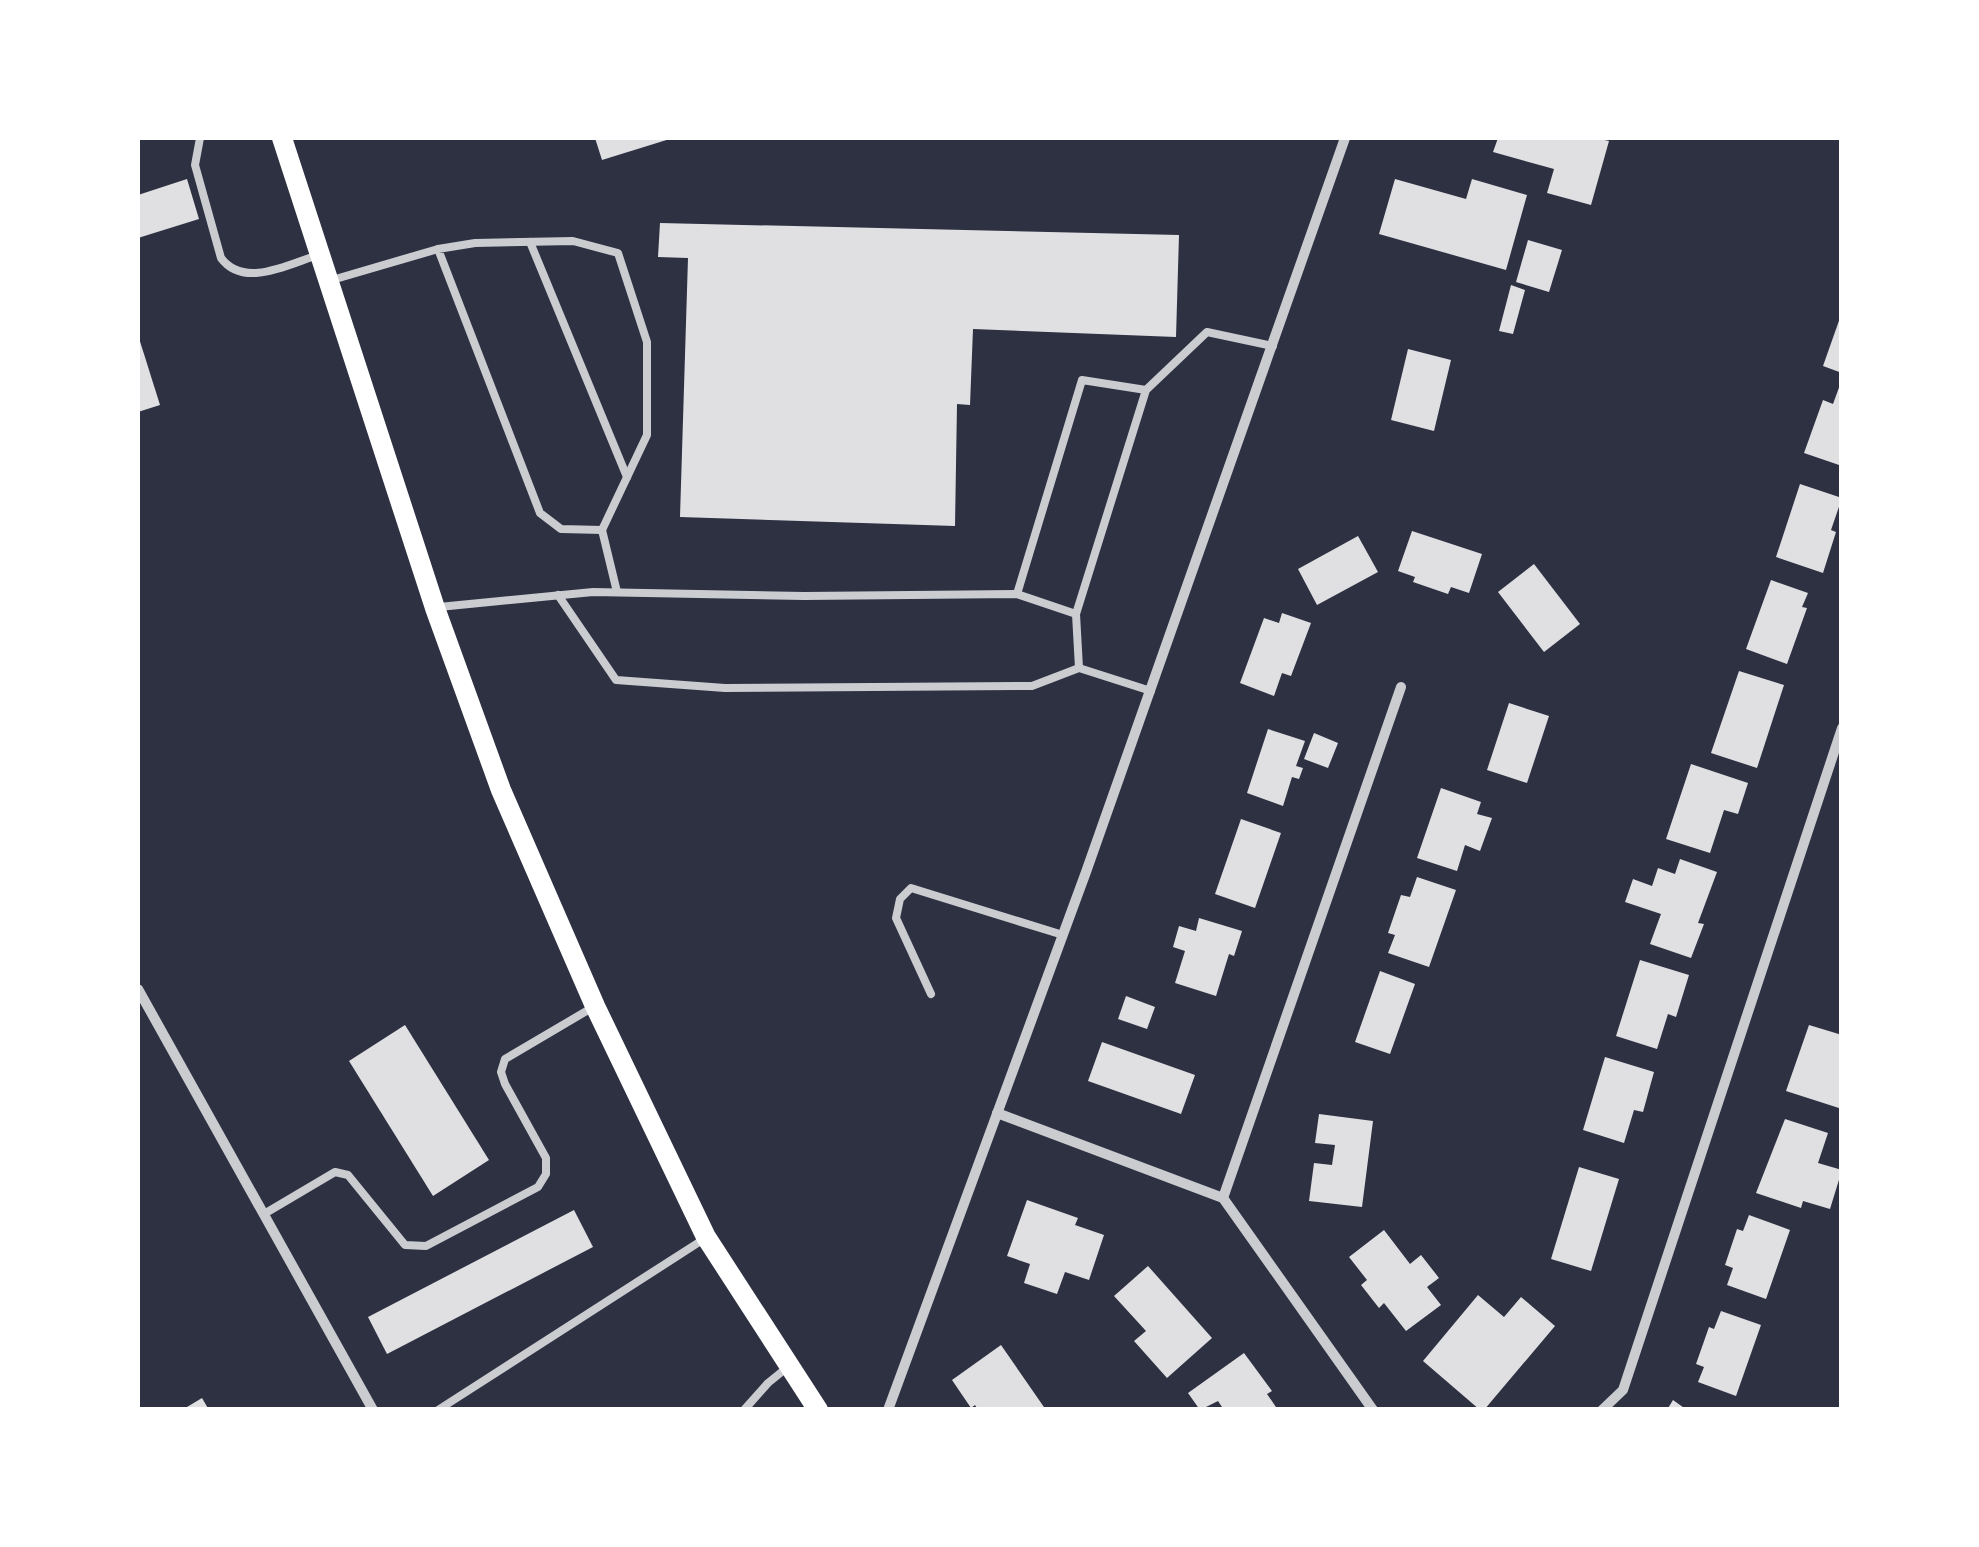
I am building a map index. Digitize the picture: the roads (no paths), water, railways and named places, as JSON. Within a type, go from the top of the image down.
[{"type":"main road","points":[[282,138],[434,608],[502,790],[595,1006],[706,1238],[818,1410]]},
{"type":"street","points":[[888,1410],[1151,691],[1345,138]]},
{"type":"street","points":[[1223,1198],[1401,688]]},
{"type":"street","points":[[1602,1410],[1623,1390],[1842,728]]},
{"type":"street","points":[[138,988],[373,1410]]},
{"type":"street","points":[[997,1113],[1223,1198],[1373,1410]]},
{"type":"lane","points":[[200,138],[195,166],[221,258],[227,266],[256,275],[320,254]]},
{"type":"lane","points":[[329,280],[438,249],[475,243],[573,240],[618,253],[648,342],[647,436],[602,530],[617,592]]},
{"type":"lane","points":[[530,242],[627,477]]},
{"type":"lane","points":[[438,249],[540,513],[561,529],[602,530]]},
{"type":"lane","points":[[1080,668],[1076,614],[1146,390],[1207,332],[1273,346]]},
{"type":"lane","points":[[1018,594],[1082,380],[1146,390]]},
{"type":"lane","points":[[434,608],[617,592],[804,596],[1018,594],[1076,614]]},
{"type":"lane","points":[[558,595],[616,680],[725,688],[1032,686],[1080,668],[1151,691]]},
{"type":"lane","points":[[930,994],[896,918],[900,899],[911,888],[1063,935]]},
{"type":"lane","points":[[264,1214],[335,1172],[348,1176],[405,1246],[426,1246],[538,1187],[546,1174],[546,1158],[504,1084],[501,1072],[505,1059],[595,1006]]},
{"type":"lane","points":[[438,1410],[706,1238]]},
{"type":"lane","points":[[744,1410],[789,1366]]}]
